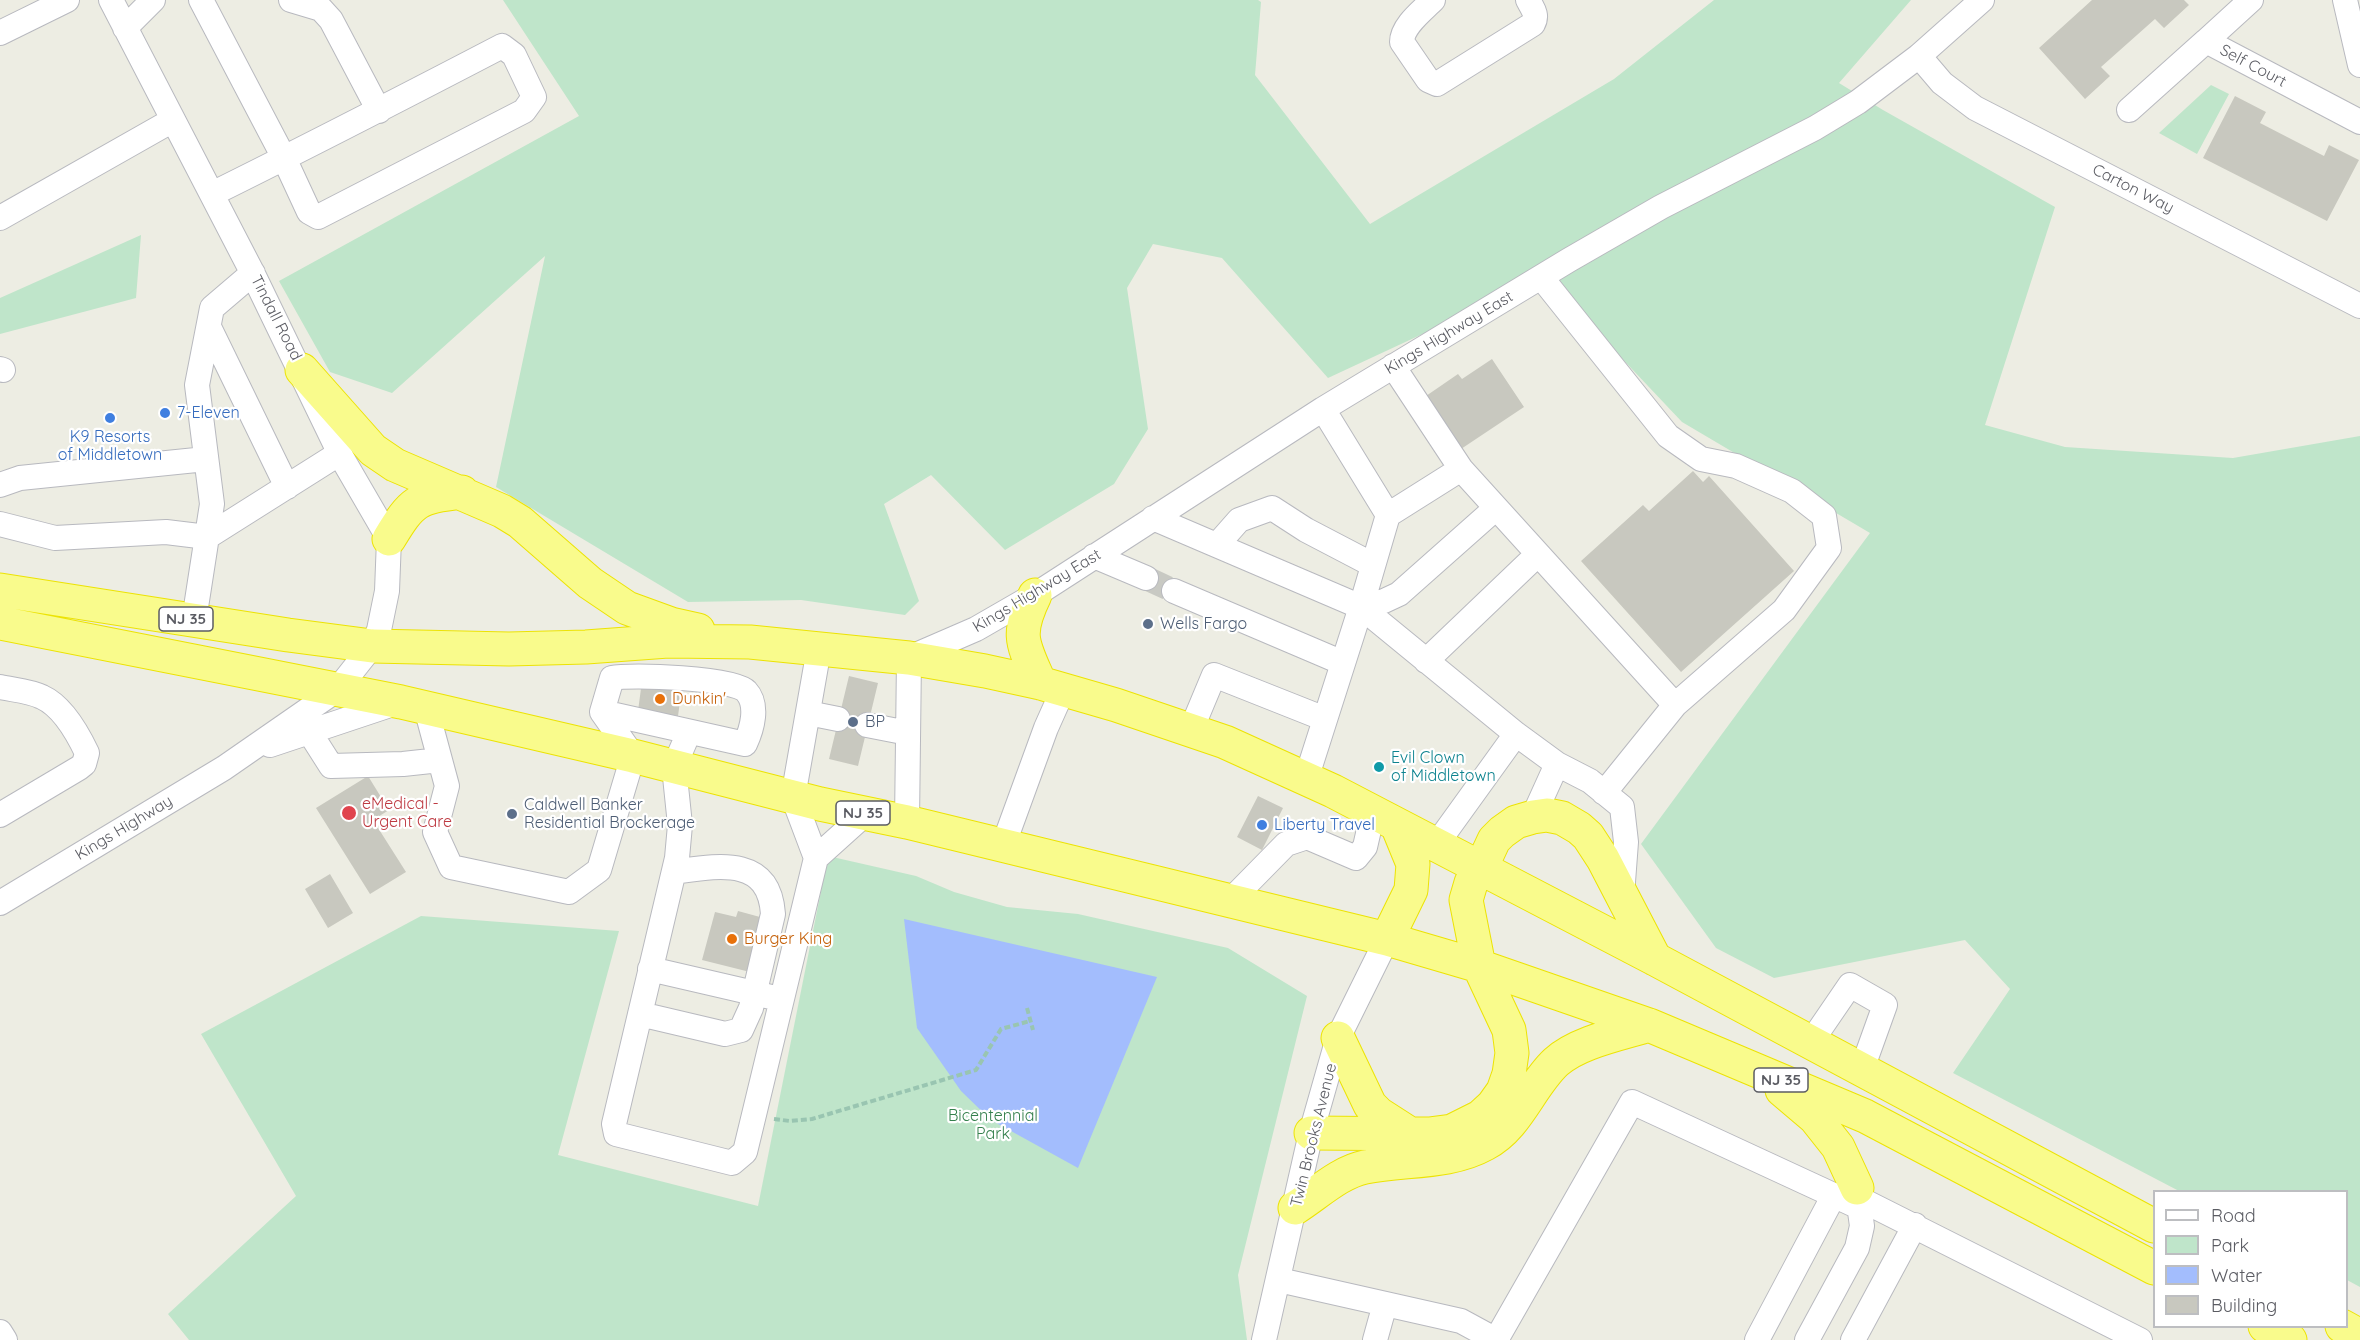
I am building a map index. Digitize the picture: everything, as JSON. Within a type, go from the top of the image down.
[{"type":"highway","points":[[302,370],[373,450],[395,465],[462,492],[520,522],[590,583],[627,608],[671,624],[750,642]]},
{"type":"highway","points":[[389,539],[411,506],[436,495],[462,492]]},
{"type":"highway","name":"NJ 35","points":[[0,590],[372,646],[509,649],[681,641],[750,642],[909,658],[986,671],[1051,686],[1116,705],[1225,742],[1385,818],[1655,959],[2153,1225]]},
{"type":"highway","points":[[1035,595],[1026,614],[1022,641],[1051,686]]},
{"type":"highway","name":"NJ 35","points":[[0,622],[414,705],[1387,939],[1479,966],[1649,1025],[1865,1116],[2153,1267]]},
{"type":"highway","points":[[1311,1133],[1407,1132],[1429,1134],[1452,1131],[1480,1118],[1503,1091],[1509,1074],[1512,1053],[1509,1030],[1479,966],[1466,900],[1471,883],[1494,840],[1516,822],[1547,815],[1562,818],[1588,836],[1603,859],[1655,959]]},
{"type":"highway","points":[[1385,818],[1413,864],[1411,890],[1387,939]]},
{"type":"highway","points":[[1295,1208],[1347,1173],[1364,1167],[1443,1158],[1473,1151],[1489,1142],[1507,1126],[1547,1073],[1571,1051],[1649,1025]]},
{"type":"highway","points":[[1338,1038],[1370,1105],[1379,1114],[1407,1132]]},
{"type":"highway","points":[[1758,1069],[1815,1118],[1838,1147],[1852,1197]]},
{"type":"highway","points":[[2346,1328],[2360,1336]]},
{"type":"street","points":[[0,33],[67,0]]},
{"type":"street","name":"Tindall Road","points":[[111,0],[253,273],[302,370],[340,453],[389,539]]},
{"type":"street","points":[[125,28],[153,0]]},
{"type":"street","points":[[201,0],[284,158],[309,212],[318,217],[524,111],[534,97],[514,55],[502,45],[379,111],[284,158],[212,194]]},
{"type":"street","points":[[291,0],[321,9],[331,20],[379,111]]},
{"type":"street","points":[[1433,0],[1409,24],[1402,36],[1402,42],[1428,80],[1437,84],[1533,24],[1536,18],[1528,0]]},
{"type":"street","name":"Kings Highway East","points":[[909,658],[976,628],[1035,595],[1323,409],[1541,277],[1661,207],[1815,128],[1858,102],[1919,56],[1982,0]]},
{"type":"street","name":"Self Court","points":[[2251,0],[2206,41],[2358,116]]},
{"type":"street","points":[[2345,0],[2360,65]]},
{"type":"street","points":[[2129,110],[2206,41]]},
{"type":"street","name":"Carton Way","points":[[1919,56],[1948,88],[1975,108],[2360,306]]},
{"type":"street","points":[[0,218],[173,120]]},
{"type":"street","points":[[194,620],[212,504],[197,385],[212,308],[253,273]]},
{"type":"street","points":[[1541,277],[1668,436],[1701,459],[1736,466],[1792,491],[1824,516],[1829,548],[1784,610],[1675,705],[1604,793]]},
{"type":"street","points":[[208,327],[287,487]]},
{"type":"street","points":[[1393,366],[1461,469],[1675,705]]},
{"type":"street","points":[[1323,409],[1388,515]]},
{"type":"street","points":[[0,524],[55,538],[166,532],[207,537],[340,453]]},
{"type":"street","points":[[0,485],[20,478],[206,459]]},
{"type":"street","points":[[1306,779],[1388,515],[1461,469]]},
{"type":"street","points":[[1228,550],[1239,520],[1272,508],[1306,530],[1373,565]]},
{"type":"street","points":[[1361,607],[1399,594],[1496,508]]},
{"type":"street","points":[[1153,518],[1361,607],[1516,734],[1557,764],[1590,781],[1622,807],[1626,842],[1622,896]]},
{"type":"street","points":[[372,646],[380,630],[385,604],[389,539]]},
{"type":"street","points":[[1426,661],[1538,554]]},
{"type":"street","points":[[1094,556],[1146,578]]},
{"type":"street","points":[[1174,591],[1343,663]]},
{"type":"street","points":[[671,677],[681,641]]},
{"type":"street","name":"Kings Highway","points":[[0,903],[248,752],[338,689],[372,646]]},
{"type":"street","points":[[689,732],[674,767],[680,825],[677,858],[614,1125],[616,1134],[732,1163],[745,1152],[816,858],[793,797],[819,649]]},
{"type":"street","points":[[907,822],[909,658]]},
{"type":"street","points":[[1191,730],[1214,675],[1325,719]]},
{"type":"street","points":[[621,676],[671,677],[741,687],[747,691],[753,705],[752,729],[745,744],[602,712],[612,678],[621,676]]},
{"type":"street","points":[[1003,846],[1046,728],[1051,686]]},
{"type":"street","points":[[0,687],[36,695],[49,701],[61,713],[87,753],[84,764],[79,768],[0,815]]},
{"type":"street","points":[[414,705],[440,760],[447,786],[435,832],[451,867],[569,892],[599,870],[633,756],[602,712]]},
{"type":"street","name":"Kings Highway","points":[[248,752],[414,705]]},
{"type":"street","points":[[808,713],[838,719]]},
{"type":"street","points":[[867,725],[908,733]]},
{"type":"street","points":[[310,733],[331,766],[403,764],[440,760]]},
{"type":"street","points":[[1436,845],[1516,734]]},
{"type":"street","points":[[1533,817],[1557,764]]},
{"type":"street","points":[[816,858],[866,813]]},
{"type":"street","points":[[1230,901],[1286,844],[1307,837],[1356,858],[1385,818]]},
{"type":"street","points":[[640,1014],[725,1034],[741,1030],[746,1023],[755,993],[774,915],[773,904],[765,885],[751,873],[729,866],[674,872]]},
{"type":"street","name":"Twin Brooks Avenue","points":[[1264,1340],[1311,1133],[1338,1038],[1387,939]]},
{"type":"street","points":[[650,969],[782,999]]},
{"type":"street","points":[[1811,1042],[1850,985],[1885,1005],[1862,1069]]},
{"type":"street","points":[[1279,1280],[1461,1321],[1496,1340],[1632,1102],[1915,1225],[2140,1340]]},
{"type":"street","points":[[1757,1340],[1852,1197]]},
{"type":"street","points":[[1807,1340],[1857,1248],[1862,1226],[1852,1197]]},
{"type":"street","points":[[1853,1340],[1915,1225]]},
{"type":"street","points":[[1375,1340],[1385,1304]]},
{"type":"street","points":[[0,1332],[5,1340]]},
{"type":"path","points":[[1027,1008],[1033,1030]]},
{"type":"path","points":[[754,1117],[783,1121],[804,1120],[976,1070],[1001,1029],[1030,1022]]},
{"type":"green space","points":[[503,0],[1258,0],[1261,2],[1255,75],[1370,224],[1614,79],[1714,0],[1911,0],[1839,83],[2055,207],[1985,425],[2065,447],[2233,458],[2360,436],[2360,1287],[2348,1281],[2348,1190],[2177,1190],[1953,1073],[2010,989],[1965,940],[1774,978],[1716,948],[1641,844],[1870,533],[1682,422],[1545,277],[1328,378],[1222,258],[1153,244],[1127,288],[1148,429],[1114,484],[1005,550],[931,475],[884,504],[919,601],[905,615],[801,600],[688,602],[496,487],[545,256],[392,393],[330,372],[279,281],[579,116]]},
{"type":"green space","points":[[2211,85],[2229,94],[2197,154],[2159,133]]},
{"type":"green space","points":[[141,235],[136,298],[0,334],[0,298]]},
{"type":"green space","name":"Bicentennial Park","points":[[828,856],[916,876],[954,892],[1007,907],[1078,914],[1228,948],[1307,996],[1238,1275],[1247,1340],[189,1340],[168,1314],[296,1196],[201,1034],[421,916],[619,931],[558,1155],[758,1206]]},
{"type":"water","points":[[904,919],[1157,977],[1078,1168],[991,1120],[961,1091],[917,1028]]},
{"type":"building","points":[[2092,0],[2184,0],[2189,5],[2164,28],[2155,19],[2101,67],[2110,76],[2085,99],[2039,48]]},
{"type":"building","points":[[2235,96],[2266,112],[2260,123],[2324,156],[2329,145],[2359,160],[2327,221],[2203,158]]},
{"type":"building","points":[[1492,359],[1524,407],[1461,449],[1426,396],[1458,374],[1462,379]]},
{"type":"building","points":[[1693,471],[1703,482],[1709,476],[1794,571],[1681,672],[1581,561],[1643,505],[1649,511]]},
{"type":"building","name":"BP","points":[[849,676],[878,683],[858,766],[829,759]]},
{"type":"building","name":"Dunkin'","points":[[642,681],[682,687],[678,716],[638,711]]},
{"type":"building","points":[[368,776],[389,810],[373,820],[406,872],[370,894],[316,808]]},
{"type":"building","points":[[1258,796],[1283,808],[1262,850],[1237,837]]},
{"type":"building","points":[[330,874],[353,913],[328,928],[305,889]]},
{"type":"building","name":"Burger King","points":[[738,911],[760,917],[750,972],[702,960],[715,912],[736,917]]},
{"type":"tunnel","points":[[1146,578],[1174,591]]},
{"type":"place","name":"7-Eleven","points":[[165,413]]},
{"type":"place","name":"K9 Resorts of Middletown","points":[[110,418]]},
{"type":"place","name":"Wells Fargo","points":[[1148,624]]},
{"type":"place","name":"Dunkin'","points":[[660,699]]},
{"type":"place","name":"BP","points":[[853,722]]},
{"type":"place","name":"Evil Clown of Middletown","points":[[1379,767]]},
{"type":"place","name":"eMedical - Urgent Care","points":[[349,813]]},
{"type":"place","name":"Caldwell Banker Residential Brockerage","points":[[512,814]]},
{"type":"place","name":"Liberty Travel","points":[[1262,825]]},
{"type":"place","name":"Burger King","points":[[732,939]]}]
